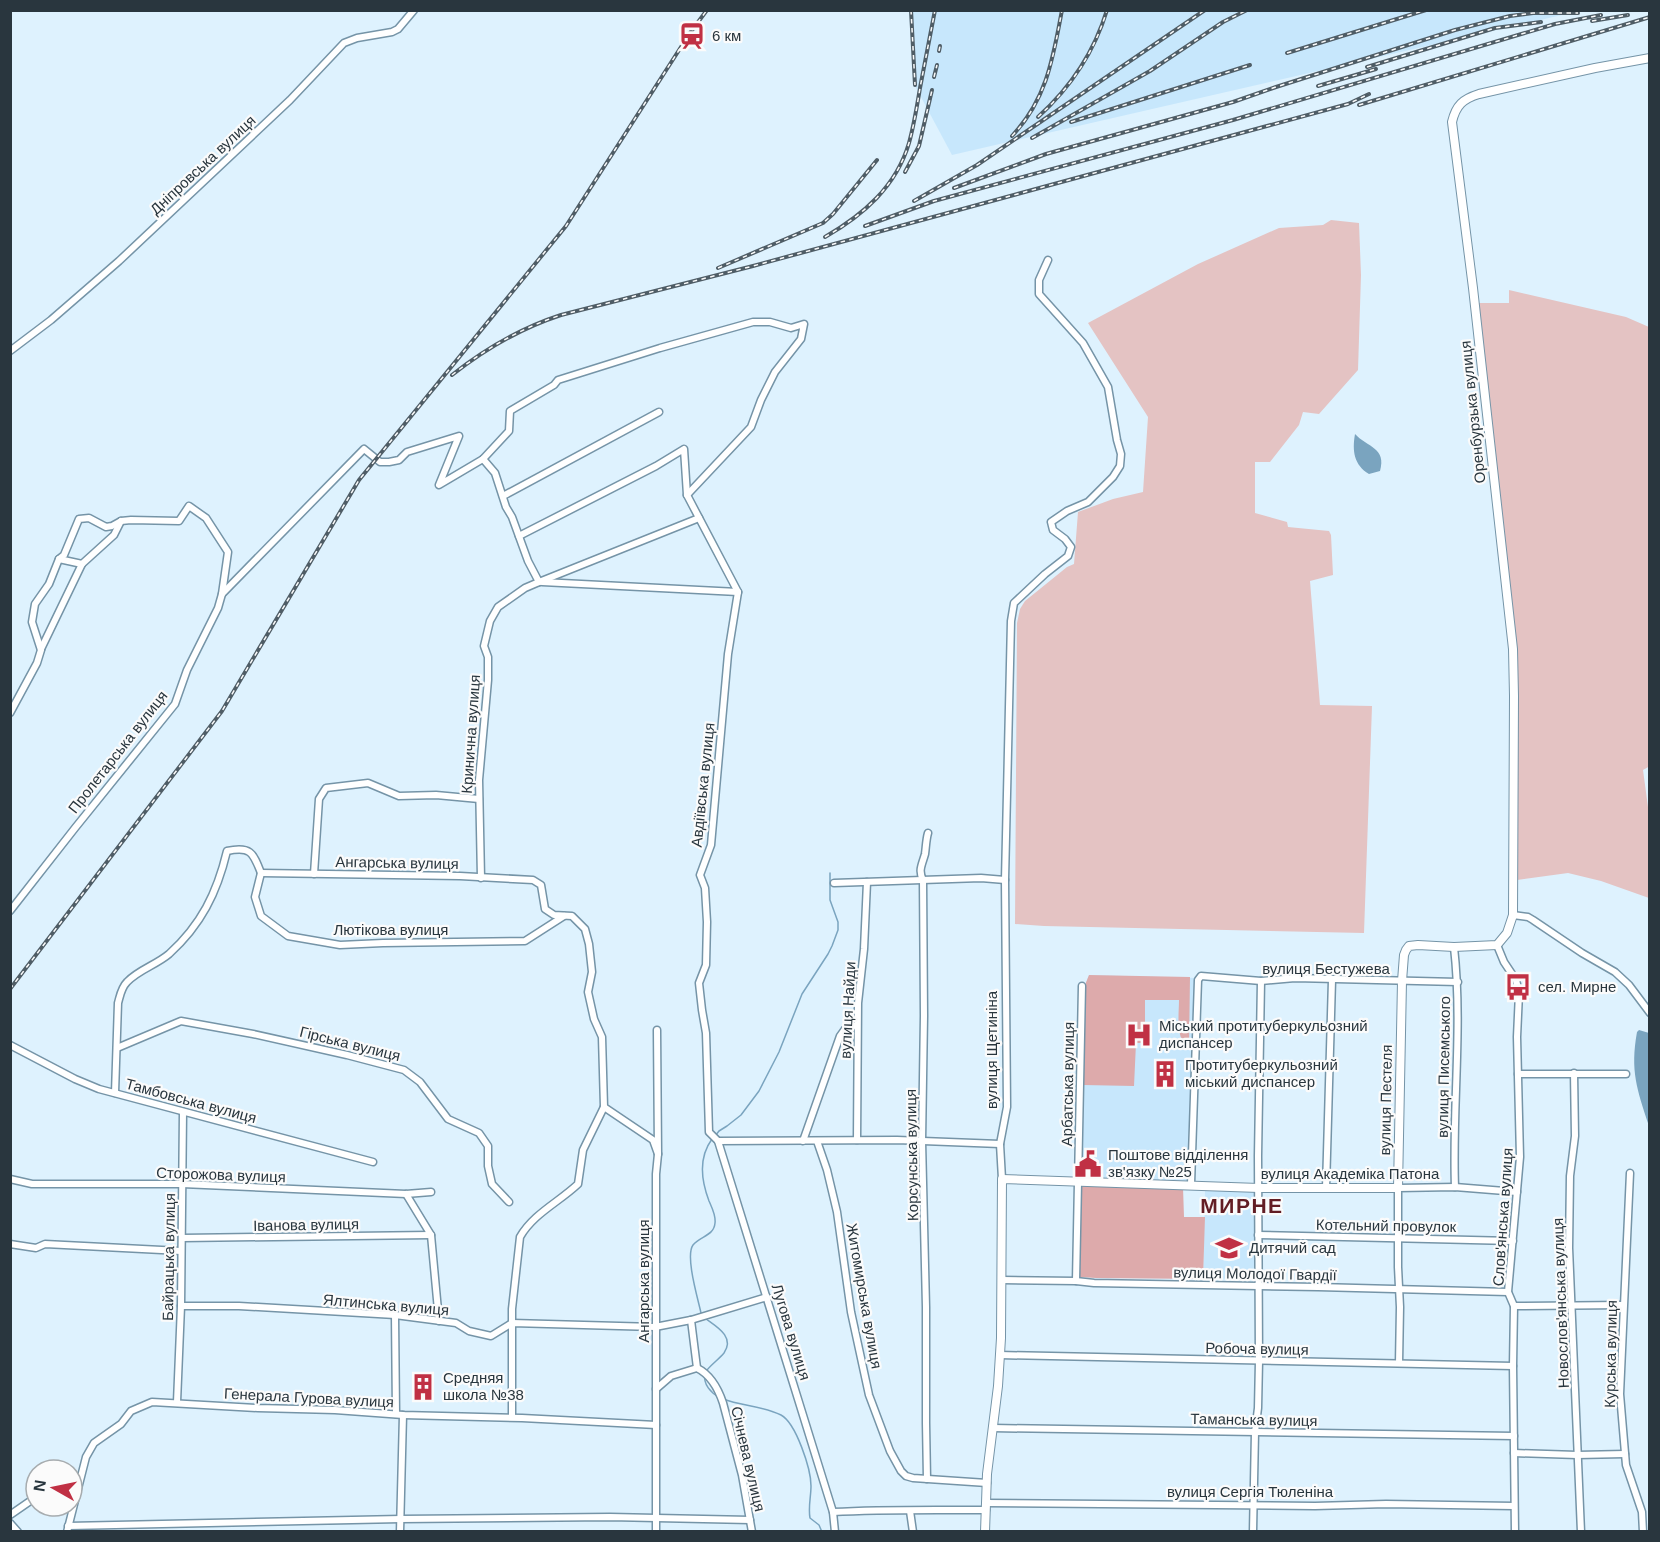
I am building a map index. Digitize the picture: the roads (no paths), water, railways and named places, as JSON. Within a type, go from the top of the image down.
[{"type":"street","name":"Дніпровська вулиця","points":[[10,351],[51,320],[119,261],[290,100],[344,43],[357,38],[392,32],[398,29],[414,10]]},
{"type":"street","name":"Оренбурзька вулиця","points":[[1513,915],[1513,649],[1452,122],[1458,106],[1470,97],[1595,68],[1650,58]]},
{"type":"street","name":"вулиця Щетиніна","points":[[985,1532],[987,1483],[1000,1355],[1002,1179],[1000,1144],[1007,1107],[1005,880],[1011,621],[1014,603],[1068,556],[1071,547],[1053,530],[1052,522],[1067,511],[1088,502],[1113,477],[1120,466],[1122,454],[1117,441],[1108,387],[1083,343],[1039,294],[1040,280],[1048,260]]},
{"type":"street","points":[[222,594],[364,449],[380,462],[389,462],[399,460],[407,452],[459,436],[439,485],[483,459],[509,431],[510,411],[554,385],[558,380],[753,322],[770,322],[791,328],[804,324],[801,339],[775,372],[751,427],[687,495]]},
{"type":"street","points":[[503,496],[659,412]]},
{"type":"street","points":[[519,536],[656,466],[684,449],[687,495],[738,592]]},
{"type":"street","points":[[483,459],[495,473],[528,561],[539,582],[738,592]]},
{"type":"street","name":"Пролетарська вулиця","points":[[10,911],[175,704],[188,670],[218,608],[222,594],[228,552],[206,518],[189,506],[179,521],[141,519],[121,521]]},
{"type":"street","points":[[41,650],[32,622],[35,604],[48,584],[59,559],[64,555],[79,519],[89,518],[106,526],[112,526],[121,521]]},
{"type":"street","name":"Кринична вулиця","points":[[481,878],[479,780],[488,680],[488,657],[484,646],[490,621],[498,607],[525,588],[699,518]]},
{"type":"street","points":[[10,713],[37,663],[82,564],[114,535],[121,521]]},
{"type":"street","points":[[59,559],[82,564]]},
{"type":"street","name":"Авдіївська вулиця","points":[[717,1141],[709,1132],[706,1033],[699,983],[706,964],[707,922],[705,888],[700,875],[711,845],[728,654],[738,592]]},
{"type":"street","points":[[314,874],[319,799],[326,788],[368,783],[399,796],[436,795],[479,799]]},
{"type":"street","name":"Корсунська вулиця","points":[[927,1479],[922,1141],[924,1016],[920,867],[925,854],[928,833]]},
{"type":"street","points":[[115,1093],[118,1004],[121,991],[127,982],[168,955],[195,926],[217,886],[227,851],[245,849],[254,855],[261,873]]},
{"type":"street","name":"Ангарська вулиця","points":[[261,873],[460,876],[533,880],[541,885],[545,909],[554,915],[565,916]]},
{"type":"street","name":"Лютікова вулиця","points":[[261,873],[255,897],[261,916],[288,936],[340,945],[525,941],[565,916]]},
{"type":"street","points":[[834,883],[981,878],[1005,880]]},
{"type":"street","name":"вулиця Найди","points":[[857,1140],[857,1025],[867,882]]},
{"type":"street","points":[[1454,947],[1497,945],[1507,933],[1513,915],[1533,920],[1615,972],[1629,985],[1650,1013]]},
{"type":"street","points":[[512,1417],[512,1309],[520,1237],[524,1230],[579,1184],[583,1150],[604,1107],[602,1037],[594,1019],[588,992],[592,972],[589,944],[585,929],[572,916],[565,916]]},
{"type":"street","name":"Слов'янська вулиця","points":[[1497,945],[1518,987],[1520,1157],[1508,1292],[1514,1306],[1515,1532]]},
{"type":"street","name":"вулиця Пестеля","points":[[1399,1363],[1400,1307],[1397,1239],[1404,956],[1410,946],[1454,947]]},
{"type":"street","name":"вулиця Писемського","points":[[1454,947],[1458,981],[1455,1187]]},
{"type":"street","name":"вулиця Бестужева","points":[[1191,1184],[1198,981],[1201,976],[1261,981],[1295,978],[1458,981]]},
{"type":"street","points":[[1326,1188],[1332,980]]},
{"type":"street","points":[[1253,1532],[1252,1505],[1259,1361],[1258,1156],[1261,981]]},
{"type":"street","name":"Арбатська вулиця","points":[[1076,1281],[1082,986]]},
{"type":"street","name":"Гірська вулиця","points":[[117,1048],[181,1021],[263,1036],[404,1070],[420,1082],[448,1119],[479,1133],[488,1146],[488,1166],[492,1184],[509,1202]]},
{"type":"street","points":[[803,1141],[840,1036],[845,1029],[857,1025]]},
{"type":"street","name":"Ангарська вулиця","points":[[656,1532],[657,1030]]},
{"type":"street","name":"Тамбовська вулиця","points":[[10,1045],[75,1079],[115,1093],[373,1162]]},
{"type":"street","name":"Новослов'янська вулиця","points":[[1574,1073],[1575,1137],[1570,1176],[1569,1248],[1581,1532]]},
{"type":"street","points":[[1518,1074],[1626,1074]]},
{"type":"street","points":[[604,1107],[653,1140],[658,1154]]},
{"type":"street","name":"Байрацька вулиця","points":[[177,1402],[181,1306],[183,1112]]},
{"type":"street","points":[[717,1141],[857,1140],[1000,1144]]},
{"type":"street","name":"Лугова вулиця","points":[[717,1141],[833,1512],[836,1532]]},
{"type":"street","name":"Житомирська вулиця","points":[[817,1141],[837,1212],[851,1312],[869,1395],[890,1451],[906,1476],[987,1483]]},
{"type":"street","name":"Курська вулиця","points":[[1630,1173],[1620,1394],[1624,1454],[1628,1474],[1642,1512],[1643,1532]]},
{"type":"street","name":"Сторожова вулиця","points":[[10,1179],[32,1184],[182,1185],[406,1194],[431,1192]]},
{"type":"street","name":"вулиця Академіка Патона","points":[[1002,1179],[1259,1188],[1455,1187],[1517,1192]]},
{"type":"street","points":[[406,1194],[431,1235],[439,1320]]},
{"type":"street","name":"Іванова вулиця","points":[[182,1238],[431,1235]]},
{"type":"street","name":"Котельний провулок","points":[[1258,1235],[1513,1241]]},
{"type":"street","points":[[10,1244],[27,1248],[36,1248],[45,1244],[182,1251]]},
{"type":"street","name":"вулиця Молодої Гвардії","points":[[1002,1280],[1508,1292]]},
{"type":"street","name":"Ялтинська вулиця","points":[[181,1306],[239,1306],[395,1315],[456,1323],[469,1331],[491,1336],[512,1323],[655,1327],[691,1320],[767,1297]]},
{"type":"street","points":[[1514,1306],[1623,1305]]},
{"type":"street","points":[[395,1315],[400,1532]]},
{"type":"street","points":[[656,1389],[671,1376],[699,1369],[691,1320]]},
{"type":"street","name":"Робоча вулиця","points":[[1000,1355],[1513,1366]]},
{"type":"street","name":"Січнева вулиця","points":[[699,1369],[708,1374],[720,1393],[742,1475],[752,1532]]},
{"type":"street","name":"Генерала Гурова вулиця","points":[[84,1464],[94,1443],[121,1424],[131,1411],[152,1402],[656,1425]]},
{"type":"street","name":"Таманська вулиця","points":[[993,1428],[1514,1436]]},
{"type":"street","points":[[1514,1453],[1624,1454]]},
{"type":"street","name":"вулиця Сергія Тюленіна","points":[[833,1512],[986,1507],[1386,1504],[1514,1506]]},
{"type":"street","points":[[10,1515],[24,1505]]},
{"type":"street","points":[[910,1511],[913,1532]]},
{"type":"street","points":[[67,1529],[610,1517],[750,1520]]},
{"type":"street","points":[[10,1523],[18,1532]]},
{"type":"waterway","points":[[715,1136],[741,1115],[759,1091],[779,1052],[802,994],[832,946],[838,930],[838,922],[830,900],[830,873]]},
{"type":"waterway","points":[[701,1313],[690,1258],[693,1245],[712,1231],[715,1223],[704,1185],[702,1169],[704,1154],[712,1139]]},
{"type":"waterway","points":[[706,1319],[723,1333],[727,1342],[724,1353],[707,1370]]},
{"type":"waterway","points":[[705,1375],[708,1388],[719,1397]]},
{"type":"waterway","points":[[723,1399],[767,1410],[787,1420],[802,1447],[808,1469],[811,1486],[810,1518],[819,1525],[822,1532]]},
{"type":"railway","points":[[10,989],[222,711],[359,480],[566,226],[707,10]]},
{"type":"railway","points":[[911,10],[915,85]]},
{"type":"railway","points":[[825,237],[865,209],[887,186],[903,159],[914,122],[935,10]]},
{"type":"railway","points":[[1012,136],[1024,122],[1041,93],[1047,77],[1062,10]]},
{"type":"railway","points":[[1038,117],[1061,94],[1080,68],[1102,26],[1107,10]]},
{"type":"railway","points":[[914,201],[977,165],[1205,10]]},
{"type":"railway","points":[[1032,138],[1150,71],[1223,22],[1247,10]]},
{"type":"railway","points":[[1287,53],[1426,10]]},
{"type":"railway","points":[[954,188],[1046,154],[1233,102],[1455,30],[1510,16],[1533,13],[1578,13]]},
{"type":"railway","points":[[865,226],[934,201],[1233,120],[1555,24],[1601,15]]},
{"type":"railway","points":[[1592,21],[1628,15]]},
{"type":"railway","points":[[1359,105],[1650,17]]},
{"type":"railway","points":[[1367,67],[1495,28],[1541,22]]},
{"type":"railway","points":[[939,51],[940,46]]},
{"type":"railway","points":[[934,77],[937,65]]},
{"type":"railway","points":[[1071,122],[1250,65]]},
{"type":"railway","points":[[1318,86],[1376,69]]},
{"type":"railway","points":[[905,172],[919,146],[932,90]]},
{"type":"railway","points":[[452,375],[477,356],[504,340],[561,315],[753,266],[1348,104],[1369,94]]},
{"type":"railway","points":[[718,268],[823,223],[877,160]]},
{"type":"place","name":"6 км","points":[[692,36]]},
{"type":"place","name":"сел. Мирне","points":[[1518,987]]},
{"type":"place","name":"Міський протитуберкульозний диспансер","points":[[1139,1035]]},
{"type":"place","name":"Протитуберкульозний міський диспансер","points":[[1165,1074]]},
{"type":"place","name":"Поштове відділення зв'язку №25","points":[[1088,1164]]},
{"type":"place","name":"Дитячий сад","points":[[1229,1248]]},
{"type":"place","name":"Средняя школа №38","points":[[423,1387]]},
{"type":"district","name":"МИРНЕ","points":[[1242,1206]]}]
